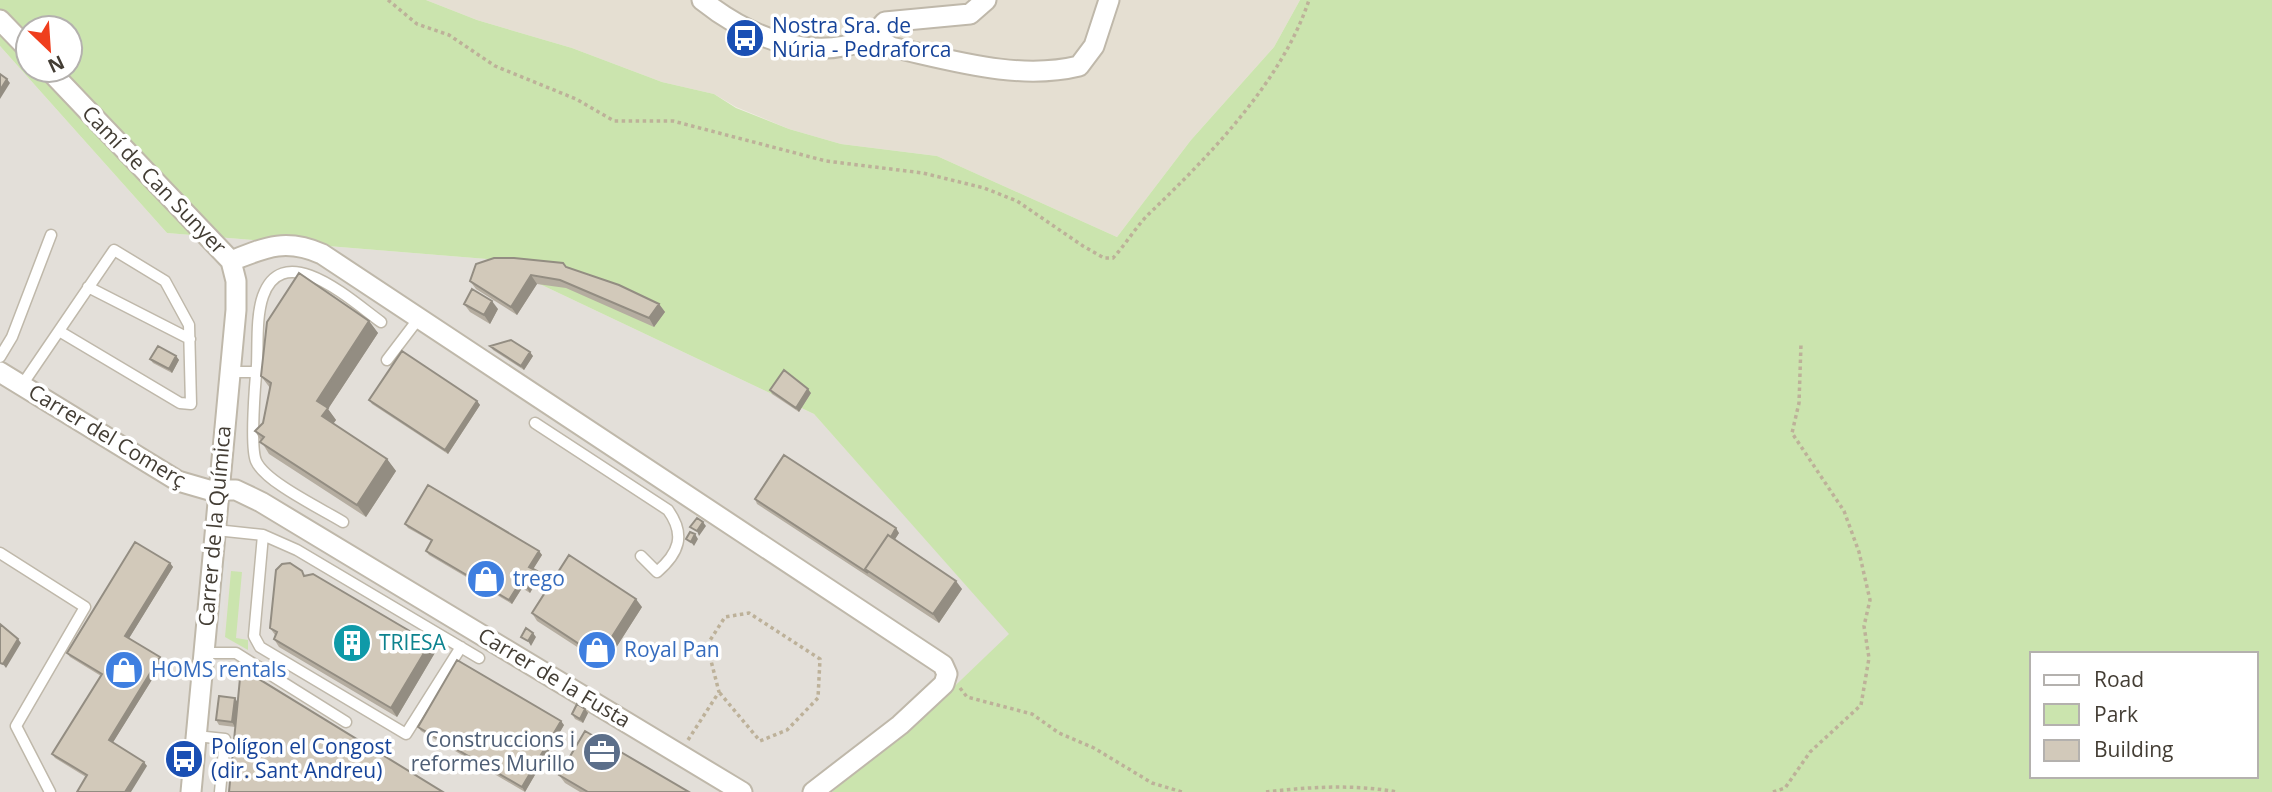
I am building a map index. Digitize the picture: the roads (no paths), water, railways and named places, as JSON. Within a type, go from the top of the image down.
[{"type":"street","points":[[702,0],[772,41],[803,47],[834,48],[874,37],[885,22],[970,14],[986,0]]},
{"type":"street","points":[[874,37],[891,47],[968,64],[1051,73],[1079,66],[1094,46],[1109,0]]},
{"type":"street","points":[[0,20],[14,34]]},
{"type":"street","name":"Camí de Can Sunyer","points":[[62,84],[231,261]]},
{"type":"street","points":[[231,261],[279,243],[307,247],[322,254],[943,665],[947,674],[944,684],[900,724],[813,792]]},
{"type":"street","name":"Carrer de la Química","points":[[191,792],[236,310],[236,281],[231,261]]},
{"type":"street","name":"Carrer del Comerç","points":[[0,372],[178,481],[217,491]]},
{"type":"street","name":"Carrer de la Fusta","points":[[217,491],[236,490],[261,502],[742,792]]},
{"type":"lane","points":[[0,357],[12,337],[51,234]]},
{"type":"lane","points":[[22,385],[114,250],[166,281],[189,325],[191,404],[180,403],[59,331]]},
{"type":"lane","points":[[343,522],[266,474],[255,460],[256,372],[262,298],[268,285],[279,276],[298,271],[317,277],[381,322]]},
{"type":"lane","points":[[88,287],[190,339]]},
{"type":"lane","points":[[387,360],[419,318]]},
{"type":"lane","points":[[230,372],[256,372]]},
{"type":"lane","points":[[535,423],[668,510],[678,525],[679,541],[667,563],[657,572],[641,556]]},
{"type":"lane","points":[[617,477],[629,457]]},
{"type":"lane","points":[[216,530],[263,535],[297,550],[479,659]]},
{"type":"lane","points":[[263,535],[254,636],[260,647],[406,734],[461,647]]},
{"type":"lane","points":[[0,553],[85,607],[16,726],[50,792]]},
{"type":"lane","points":[[203,653],[236,653],[346,722]]},
{"type":"lane","points":[[196,736],[225,739],[220,792]]},
{"type":"place","name":"Nostra Sra. de Núria - Pedraforca","points":[[745,38]]},
{"type":"place","name":"trego","points":[[486,579]]},
{"type":"place","name":"TRIESA","points":[[352,643]]},
{"type":"place","name":"Royal Pan","points":[[597,650]]},
{"type":"place","name":"HOMS rentals","points":[[124,670]]},
{"type":"place","name":"Construccions i reformes Murillo","points":[[602,752]]},
{"type":"place","name":"Polígon el Congost (dir. Sant Andreu)","points":[[184,759]]}]
